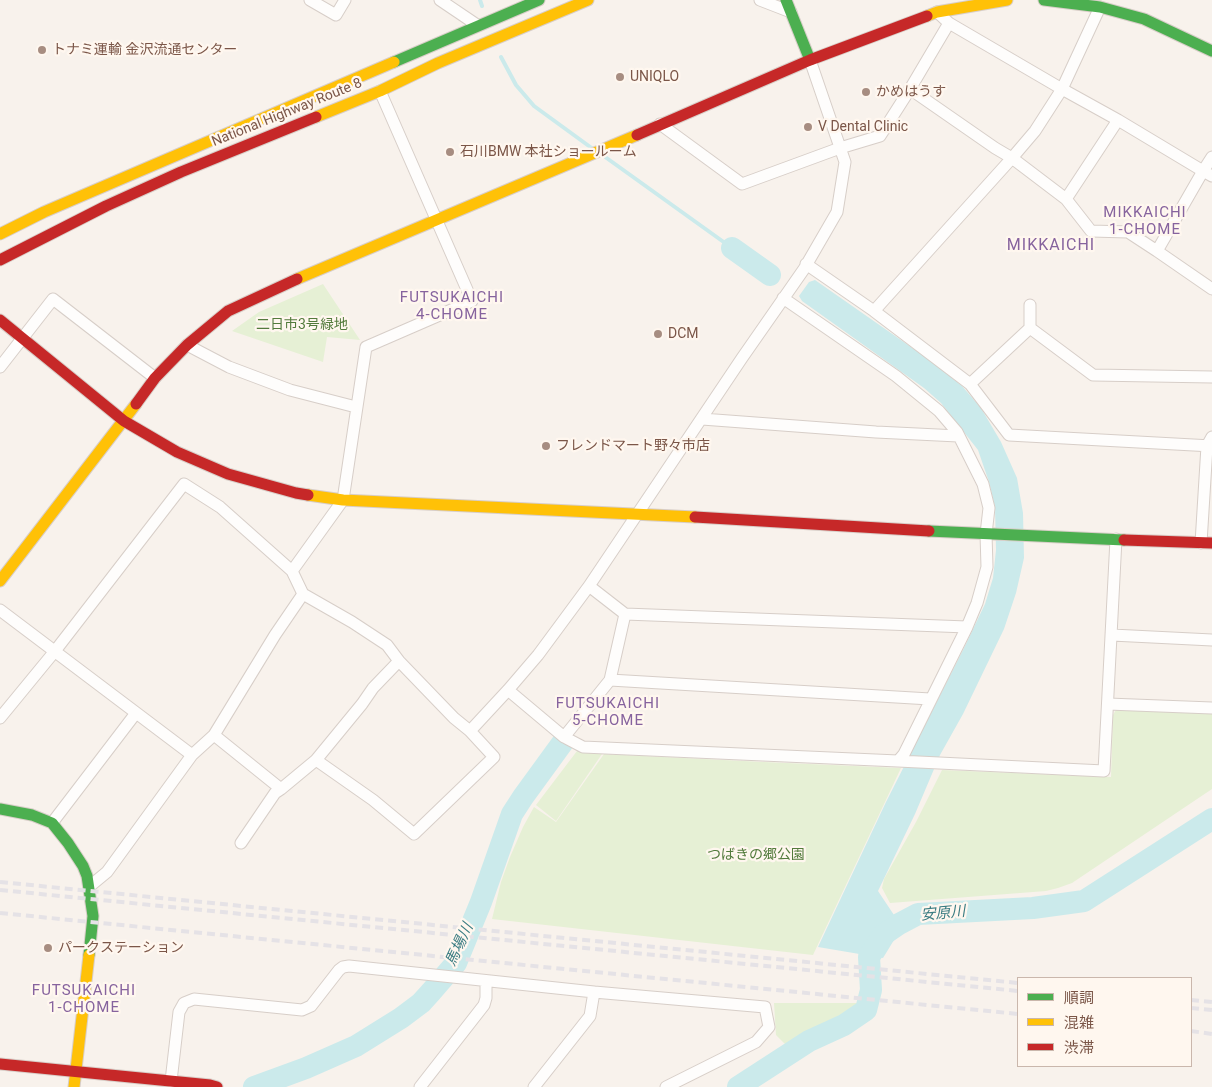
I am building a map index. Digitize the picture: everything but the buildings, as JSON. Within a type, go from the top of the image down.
[{"type":"main road","name":"National Highway Route 8","points":[[0,234],[53,208],[538,0]]},
{"type":"main road","name":"National Highway Route 8","points":[[0,260],[106,206],[181,172],[380,91],[438,63],[588,0]]},
{"type":"main road","points":[[786,0],[810,60]]},
{"type":"main road","points":[[0,581],[124,422],[155,378],[186,345],[228,311],[252,299],[810,60],[937,12],[1007,0]]},
{"type":"main road","points":[[1044,0],[1100,7],[1144,19],[1212,52]]},
{"type":"main road","points":[[0,320],[124,422],[177,452],[228,474],[296,493],[343,500],[637,514],[1030,537],[1207,543]]},
{"type":"main road","points":[[0,809],[32,815],[52,823],[83,866],[90,886],[93,916],[74,1087]]},
{"type":"main road","points":[[0,1064],[217,1087]]},
{"type":"street","points":[[310,0],[336,15],[345,0]]},
{"type":"street","points":[[440,0],[477,25]]},
{"type":"street","points":[[760,0],[791,12]]},
{"type":"street","points":[[874,311],[1035,131],[1062,89],[1100,7]]},
{"type":"street","points":[[937,12],[949,24],[1118,120],[1208,174]]},
{"type":"street","points":[[660,124],[742,184],[840,148],[880,136],[949,24]]},
{"type":"street","points":[[470,731],[538,655],[589,586],[805,266],[837,212],[845,162],[810,60]]},
{"type":"street","points":[[910,89],[1012,158],[1066,199],[1091,231],[1128,232],[1212,289]]},
{"type":"street","points":[[292,571],[343,500],[366,347],[472,301],[380,91]]},
{"type":"street","points":[[1066,199],[1118,120]]},
{"type":"street","points":[[1157,251],[1208,174],[1212,157]]},
{"type":"street","points":[[805,266],[874,311],[970,384],[1009,435],[1210,443],[1207,543]]},
{"type":"street","points":[[785,296],[896,376],[938,411],[958,436],[983,484],[989,508],[986,534],[987,567],[977,603],[904,754],[898,761]]},
{"type":"street","points":[[0,367],[53,299],[155,378]]},
{"type":"street","points":[[970,384],[1030,328],[1030,305]]},
{"type":"street","points":[[1030,328],[1093,375],[1212,377]]},
{"type":"street","points":[[186,345],[229,367],[290,390],[356,407]]},
{"type":"street","points":[[702,419],[958,436]]},
{"type":"street","points":[[0,718],[55,651],[184,484],[220,508],[292,571],[303,594],[387,645],[399,661],[454,718],[470,731],[494,758],[414,834],[372,800],[316,760]]},
{"type":"street","points":[[508,690],[564,737],[582,747],[1104,771],[1116,539]]},
{"type":"street","points":[[589,586],[625,614],[967,627]]},
{"type":"street","points":[[90,886],[107,872],[192,755],[214,735],[275,635],[303,594]]},
{"type":"street","points":[[0,610],[192,755]]},
{"type":"street","points":[[564,737],[610,680],[625,614]]},
{"type":"street","points":[[1112,634],[1212,640]]},
{"type":"street","points":[[241,843],[275,793],[316,760],[373,688],[399,661]]},
{"type":"street","points":[[610,680],[930,699]]},
{"type":"street","points":[[1108,704],[1212,708]]},
{"type":"street","points":[[52,823],[136,713]]},
{"type":"street","points":[[214,735],[281,789]]},
{"type":"street","points":[[171,1081],[179,1012],[188,1000],[194,999],[302,1010],[311,1006],[343,967],[349,966],[594,992],[765,1007],[769,1028],[756,1042],[666,1087]]},
{"type":"street","points":[[420,1087],[484,1005],[486,981]]},
{"type":"street","points":[[534,1087],[590,1016],[594,992]]},
{"type":"green space","name":"二日市3号緑地","points":[[323,284],[360,340],[327,337],[323,362],[232,331],[259,312]]},
{"type":"green space","points":[[1117,708],[1212,714],[1212,789],[1072,883],[1058,888],[1046,891],[890,903],[882,888],[884,879],[942,770],[1111,777],[1113,715]]},
{"type":"green space","points":[[577,751],[602,754],[556,821],[536,805]]},
{"type":"green space","name":"つばきの郷公園","points":[[604,754],[901,768],[813,955],[492,919],[501,882],[510,857],[534,807],[556,822]]},
{"type":"green space","points":[[774,1003],[859,1003],[850,1014],[809,1033],[788,1047],[776,1035]]},
{"type":"water","points":[[815,280],[931,361],[962,386],[981,408],[1001,442],[1017,478],[1023,513],[1024,558],[1016,593],[1004,629],[963,714],[940,755],[915,814],[878,891],[902,927],[883,958],[818,947],[886,802],[985,604],[993,578],[996,550],[995,507],[978,450],[941,403],[924,388],[802,301],[799,296],[809,282]]},
{"type":"waterway","points":[[480,0],[482,6]]},
{"type":"waterway","points":[[501,57],[516,85],[534,106],[593,149]]},
{"type":"waterway","points":[[601,154],[732,248]]},
{"type":"waterway","name":"馬場川","points":[[732,248],[770,275]]},
{"type":"waterway","name":"馬場川","points":[[254,1087],[306,1068],[356,1046],[401,1018],[421,1003],[431,992],[456,963],[481,902],[512,814],[563,742]]},
{"type":"waterway","name":"安原川","points":[[738,1087],[809,1041],[844,1025],[866,1010],[871,990],[869,957],[883,935],[899,924],[918,914],[1033,908],[1084,901],[1212,819]]},
{"type":"railway","points":[[0,882],[1017,983]]},
{"type":"railway","points":[[0,890],[1017,991]]},
{"type":"railway","points":[[0,913],[1017,1014]]},
{"type":"railway","points":[[1192,1000],[1212,1002]]},
{"type":"railway","points":[[1192,1008],[1212,1010]]},
{"type":"railway","points":[[1192,1031],[1212,1034]]},
{"type":"traffic: fast","points":[[394,62],[539,0]]},
{"type":"traffic: fast","points":[[786,0],[810,60]]},
{"type":"traffic: fast","points":[[1044,0],[1100,7],[1144,19],[1212,51]]},
{"type":"traffic: fast","points":[[929,531],[1124,540]]},
{"type":"traffic: fast","points":[[0,809],[32,815],[52,823],[83,866],[87,876],[93,916],[89,955]]},
{"type":"traffic: slow","points":[[316,117],[588,0]]},
{"type":"traffic: slow","points":[[927,16],[937,12],[1007,0]]},
{"type":"traffic: slow","points":[[0,234],[44,212],[394,62]]},
{"type":"traffic: slow","points":[[297,279],[637,135]]},
{"type":"traffic: slow","points":[[0,581],[136,404]]},
{"type":"traffic: slow","points":[[308,495],[343,500],[695,517]]},
{"type":"traffic: slow","points":[[74,1087],[89,955]]},
{"type":"traffic: jam","points":[[637,135],[810,60],[927,16]]},
{"type":"traffic: jam","points":[[0,260],[106,206],[181,172],[316,117]]},
{"type":"traffic: jam","points":[[136,404],[155,378],[187,345],[228,311],[297,279]]},
{"type":"traffic: jam","points":[[0,320],[124,421],[177,452],[228,474],[308,495]]},
{"type":"traffic: jam","points":[[695,517],[929,531]]},
{"type":"traffic: jam","points":[[1124,540],[1212,543]]},
{"type":"traffic: jam","points":[[0,1064],[217,1087]]},
{"type":"place","name":"トナミ運輸 金沢流通センター","points":[[42,50]]},
{"type":"place","name":"UNIQLO","points":[[620,77]]},
{"type":"place","name":"かめはうす","points":[[866,92]]},
{"type":"place","name":"V Dental Clinic","points":[[808,127]]},
{"type":"place","name":"石川BMW 本社ショールーム","points":[[450,152]]},
{"type":"place","name":"DCM","points":[[658,334]]},
{"type":"place","name":"フレンドマート野々市店","points":[[546,446]]},
{"type":"place","name":"パークステーション","points":[[48,948]]},
{"type":"district","name":"MIKKAICHI 1-CHOME","points":[[1145,222]]},
{"type":"district","name":"MIKKAICHI","points":[[1051,246]]},
{"type":"district","name":"FUTSUKAICHI 4-CHOME","points":[[452,306]]},
{"type":"district","name":"FUTSUKAICHI 5-CHOME","points":[[608,712]]},
{"type":"district","name":"FUTSUKAICHI 1-CHOME","points":[[84,1000]]}]
